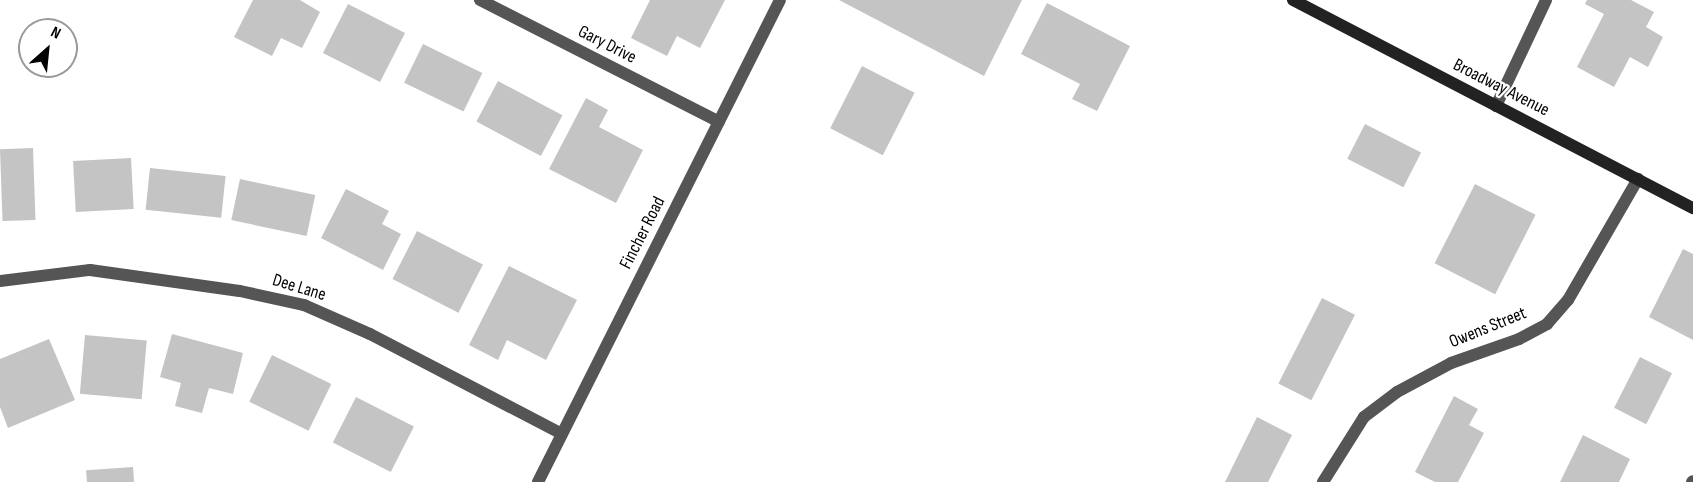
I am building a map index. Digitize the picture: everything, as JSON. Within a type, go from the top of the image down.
[{"type":"main road","name":"Broadway Avenue","points":[[1293,0],[1693,208]]},
{"type":"street","name":"Gary Drive","points":[[480,0],[719,122]]},
{"type":"street","name":"Fincher Road","points":[[538,482],[780,0]]},
{"type":"street","points":[[1496,106],[1546,0]]},
{"type":"street","name":"Owens Street","points":[[1323,482],[1364,417],[1397,392],[1451,363],[1519,339],[1547,324],[1568,300],[1638,179]]},
{"type":"street","name":"Dee Lane","points":[[0,281],[90,270],[240,291],[304,305],[370,334],[562,434]]},
{"type":"building","points":[[253,0],[300,0],[320,12],[302,48],[281,38],[272,56],[234,37]]},
{"type":"building","points":[[650,0],[725,0],[700,48],[677,36],[667,56],[631,38]]},
{"type":"building","points":[[839,0],[1022,0],[984,76]]},
{"type":"building","points":[[1587,0],[1631,0],[1654,12],[1646,27],[1663,37],[1648,67],[1630,57],[1614,87],[1577,67],[1604,14],[1585,4]]},
{"type":"building","points":[[1047,3],[1130,46],[1097,111],[1072,99],[1080,84],[1021,54]]},
{"type":"building","points":[[348,4],[405,33],[380,82],[323,53]]},
{"type":"building","points":[[423,44],[482,73],[463,112],[404,83]]},
{"type":"building","points":[[862,66],[915,93],[883,155],[830,128]]},
{"type":"building","points":[[498,81],[562,115],[541,156],[476,122]]},
{"type":"building","points":[[586,98],[608,110],[599,127],[643,150],[616,203],[549,169]]},
{"type":"building","points":[[1365,124],[1421,153],[1403,187],[1347,159]]},
{"type":"building","points":[[33,148],[36,220],[3,221],[0,149]]},
{"type":"building","points":[[131,158],[134,209],[76,212],[73,161]]},
{"type":"building","points":[[150,168],[226,176],[221,218],[146,210]]},
{"type":"building","points":[[240,179],[315,195],[307,236],[231,220]]},
{"type":"building","points":[[1475,184],[1536,215],[1495,294],[1435,263]]},
{"type":"building","points":[[346,189],[389,211],[382,224],[401,234],[383,270],[321,238]]},
{"type":"building","points":[[417,231],[483,265],[458,313],[392,279]]},
{"type":"building","points":[[1683,249],[1693,254],[1693,340],[1649,317]]},
{"type":"building","points":[[509,266],[577,300],[546,360],[507,340],[498,360],[469,345]]},
{"type":"building","points":[[1322,298],[1355,315],[1311,400],[1278,384]]},
{"type":"building","points":[[172,334],[243,353],[233,394],[209,388],[202,413],[175,406],[181,383],[160,377]]},
{"type":"building","points":[[85,335],[147,340],[142,399],[80,394]]},
{"type":"building","points":[[49,339],[75,400],[8,428],[0,407],[0,359]]},
{"type":"building","points":[[272,355],[331,384],[309,431],[249,402]]},
{"type":"building","points":[[1640,357],[1672,373],[1646,424],[1614,408]]},
{"type":"building","points":[[1454,396],[1478,409],[1469,425],[1484,433],[1458,482],[1435,482],[1415,472]]},
{"type":"building","points":[[356,397],[414,427],[391,472],[333,442]]},
{"type":"building","points":[[1257,417],[1292,435],[1268,482],[1225,482]]},
{"type":"building","points":[[1583,435],[1630,459],[1619,482],[1560,482]]},
{"type":"building","points":[[133,467],[134,482],[87,482],[86,470]]}]
